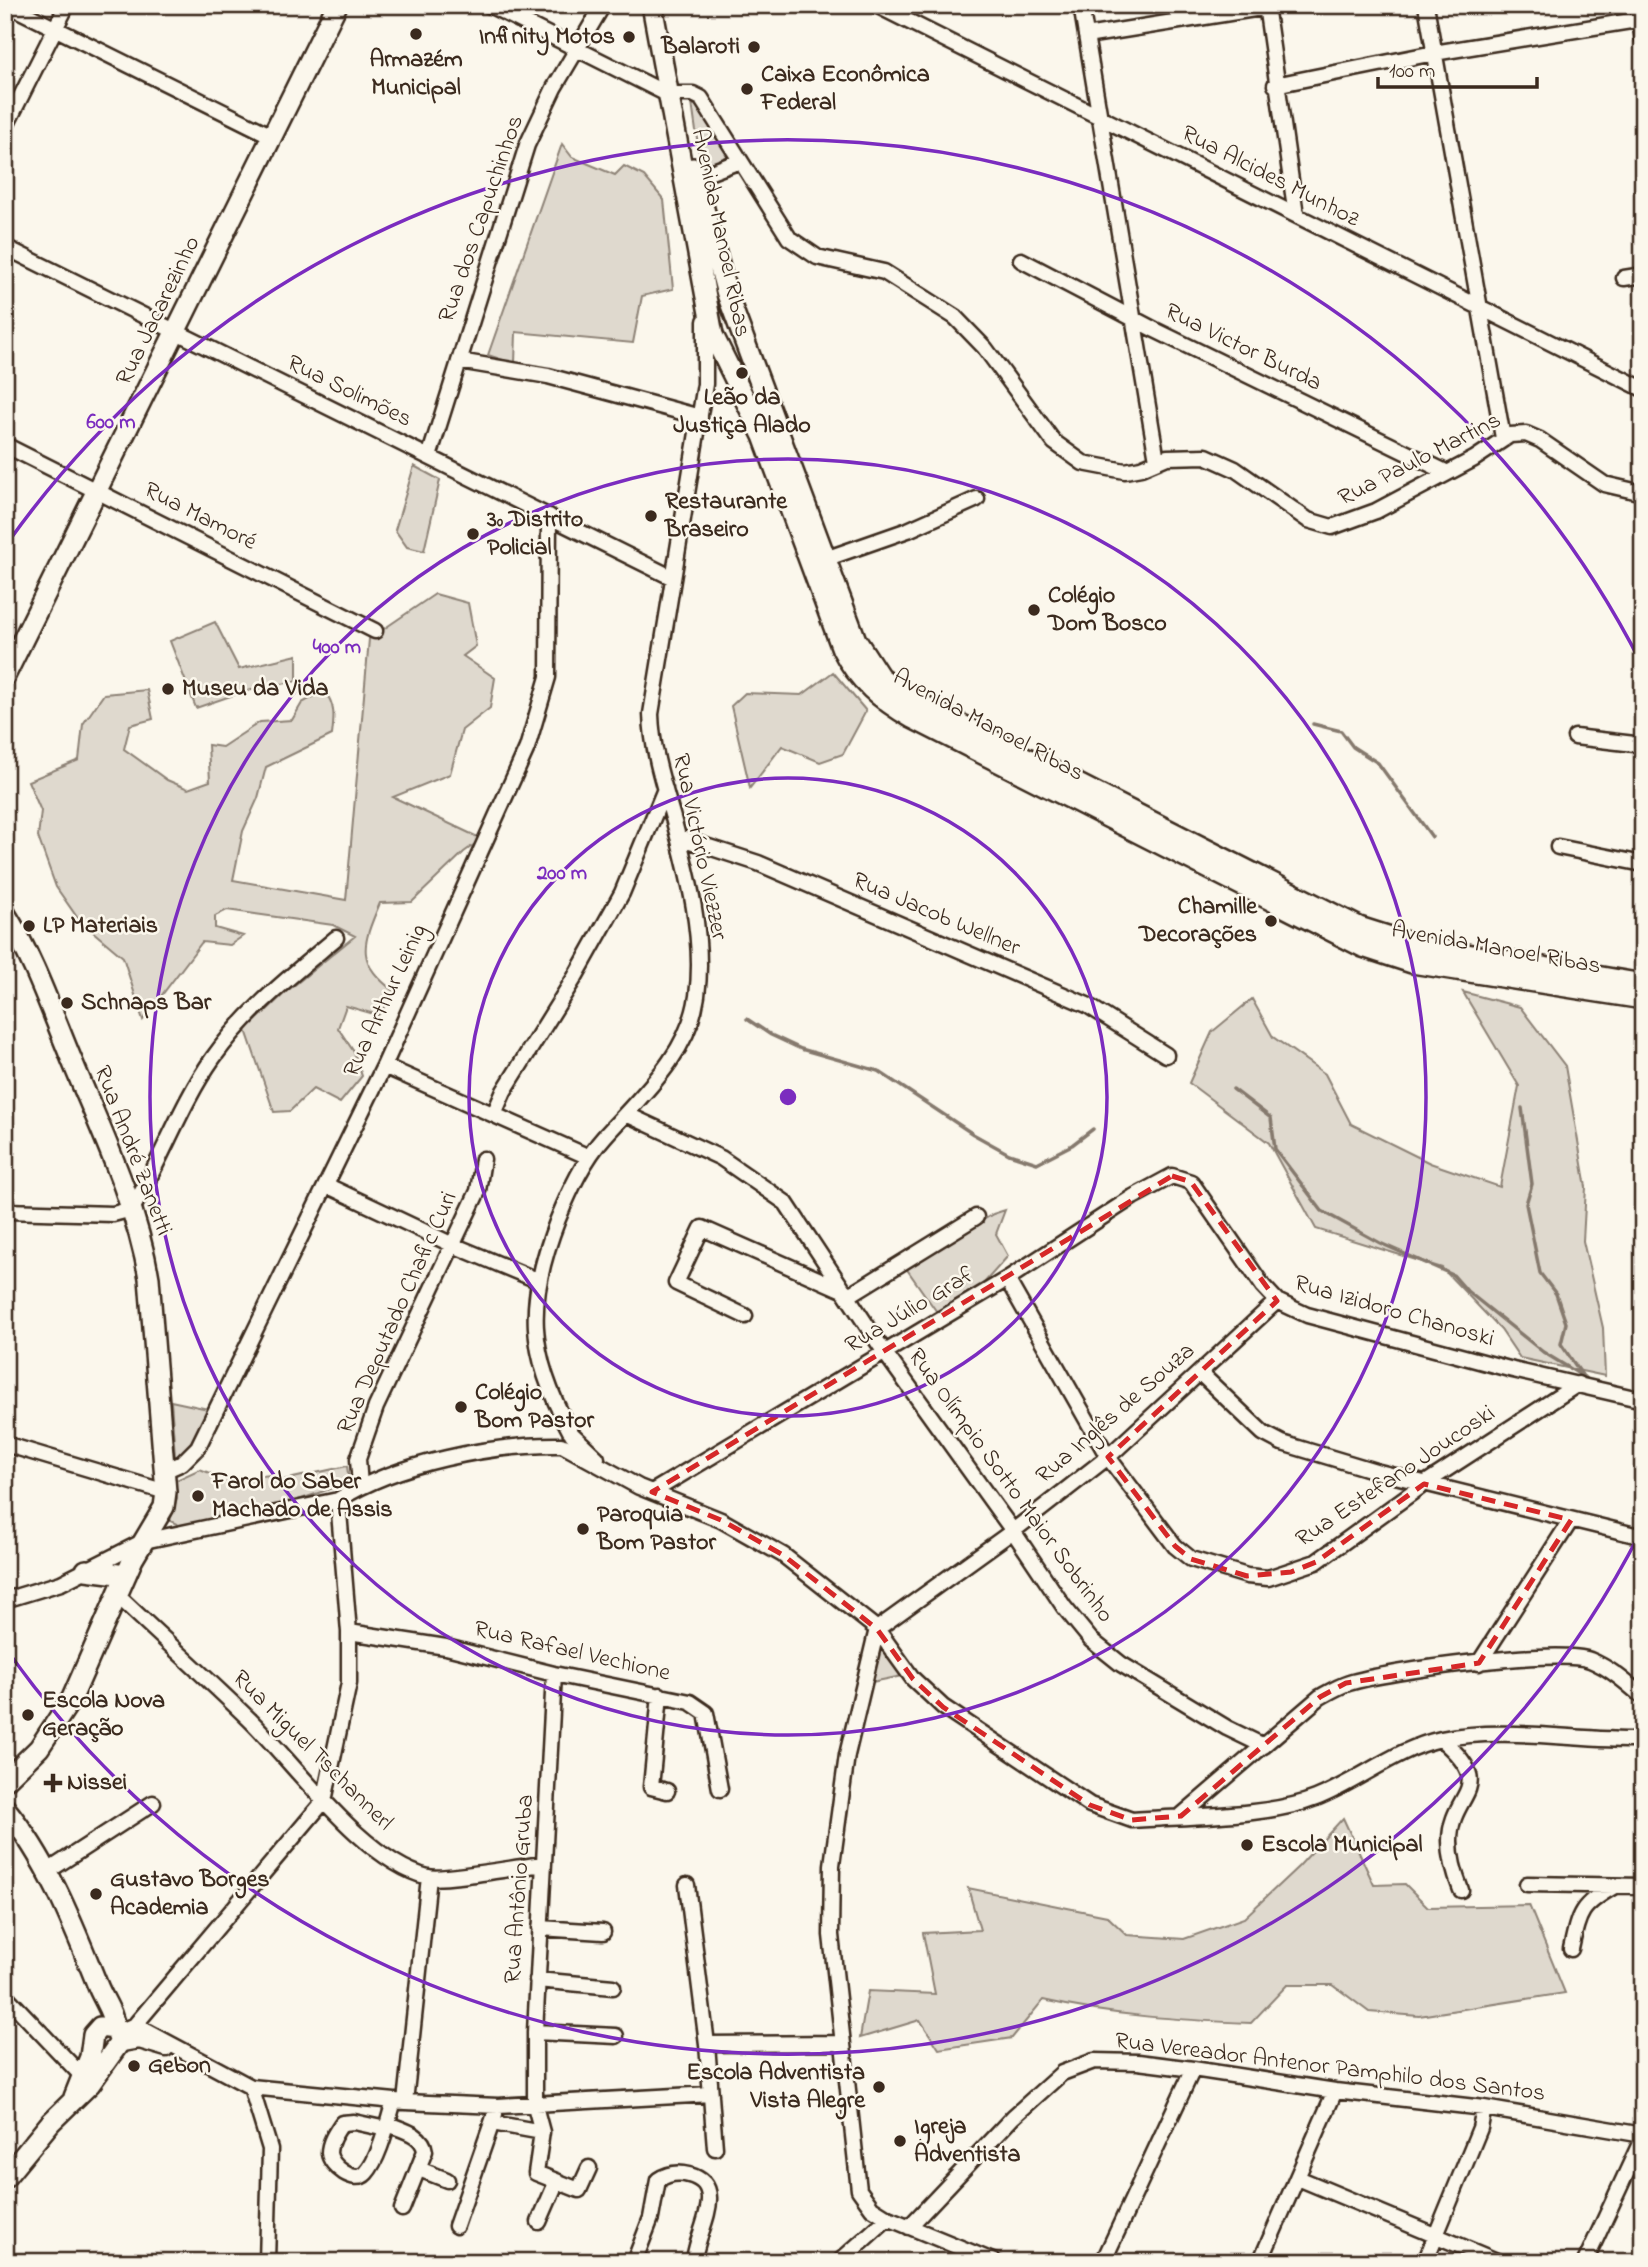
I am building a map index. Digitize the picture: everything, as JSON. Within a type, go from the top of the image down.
[{"type":"main road","name":"Rua Jacarezinho","points":[[5,676],[337,5]]},
{"type":"main road","name":"Avenida Manoel Ribas","points":[[652,5],[727,295],[856,640],[880,677],[915,701],[1044,776]]},
{"type":"main road","name":"Avenida Manoel Ribas","points":[[664,5],[674,93],[705,299],[722,358],[762,436],[835,632],[855,672],[874,692],[897,709],[1373,933],[1419,946],[1638,980]]},
{"type":"main road","points":[[705,299],[727,295]]},
{"type":"main road","points":[[722,358],[740,330]]},
{"type":"main road","name":"Avenida Manoel Ribas","points":[[1083,796],[1304,919],[1363,947],[1412,963],[1643,999]]},
{"type":"main road","name":"Rua André Zanetti","points":[[5,913],[34,969],[132,1209],[149,1278],[166,1492],[164,1507],[144,1541]]},
{"type":"main road","points":[[1304,919],[1309,914],[1334,915]]},
{"type":"main road","points":[[1601,993],[1624,988],[1638,980]]},
{"type":"main road","points":[[5,1781],[39,1748],[72,1698],[126,1575],[144,1541]]},
{"type":"main road","points":[[86,1570],[126,1575]]},
{"type":"main road","points":[[5,1808],[48,1871],[98,1988],[113,2014],[115,2037],[90,2084],[74,2097],[5,2178]]},
{"type":"main road","points":[[74,2097],[82,2076],[115,2037]]},
{"type":"street","points":[[8,5],[272,136]]},
{"type":"street","points":[[5,128],[67,5]]},
{"type":"street","name":"Rua Paulo Martins","points":[[489,5],[578,50],[674,93],[693,94],[706,103],[779,226],[798,247],[817,257],[884,272],[964,325],[1066,453],[1083,463],[1114,470],[1141,468],[1157,460],[1187,455],[1216,459],[1297,514],[1325,527],[1360,519],[1448,473],[1503,438],[1516,434],[1532,436],[1604,484],[1643,493]]},
{"type":"street","name":"Rua dos Capuchinhos","points":[[429,457],[527,145],[549,98],[603,5]]},
{"type":"street","name":"Rua Alcides Munhoz","points":[[876,5],[1643,389]]},
{"type":"street","points":[[1080,5],[1157,460]]},
{"type":"street","points":[[1426,5],[1503,438]]},
{"type":"street","points":[[1086,36],[1266,6],[1275,85],[1296,215]]},
{"type":"street","points":[[1275,85],[1640,15],[1643,39]]},
{"type":"street","points":[[695,178],[740,161]]},
{"type":"street","name":"Rua Solimões","points":[[5,247],[673,578]]},
{"type":"street","name":"Rua Victor Burda","points":[[1021,260],[1448,473]]},
{"type":"street","points":[[1624,278],[1643,275]]},
{"type":"street","name":"Rua Victório Viezzer","points":[[563,1437],[536,1347],[534,1311],[537,1280],[560,1215],[589,1157],[659,1076],[692,1020],[697,997],[697,939],[678,837],[654,744],[651,714],[705,384],[705,299]]},
{"type":"street","name":"Rua Victório Viezzer","points":[[705,384],[722,358]]},
{"type":"street","points":[[459,361],[548,376],[700,417]]},
{"type":"street","name":"Rua Mamoré","points":[[5,445],[375,631]]},
{"type":"street","points":[[825,559],[891,537],[977,499]]},
{"type":"street","name":"Rua Arthur Leinig","points":[[166,1470],[182,1463],[198,1447],[384,1066],[527,748],[548,677],[549,516]]},
{"type":"street","points":[[1574,737],[1643,745]]},
{"type":"street","points":[[494,1114],[504,1091],[575,977],[622,893],[665,789]]},
{"type":"street","name":"Rua Jacob Wellner","points":[[678,837],[758,863],[1087,1005],[1166,1055]]},
{"type":"street","points":[[1558,847],[1643,864]]},
{"type":"street","points":[[5,1211],[113,1214],[132,1209],[152,1177],[185,1106],[213,1058],[257,1005],[336,938]]},
{"type":"street","points":[[384,1066],[589,1157]]},
{"type":"street","name":"Rua Olímpio Sotto Maior Sobrinho","points":[[626,1114],[721,1158],[786,1203],[885,1353],[1064,1607],[1091,1640],[1121,1664],[1227,1728],[1264,1746]]},
{"type":"street","name":"Rua Deputado Chafic Curi","points":[[360,1486],[358,1459],[376,1407],[478,1191],[483,1158]]},
{"type":"street","name":"Rua Júlio Graf","points":[[652,1492],[1007,1279],[1133,1196],[1172,1176],[1191,1182]]},
{"type":"street","name":"Rua Izidoro Chanoski","points":[[1191,1182],[1263,1286],[1277,1301],[1307,1315],[1643,1400]]},
{"type":"street","points":[[326,1185],[453,1245],[537,1280]]},
{"type":"street","points":[[745,1317],[676,1283],[702,1228],[846,1293],[976,1217]]},
{"type":"street","name":"Rua Estefano Joucoski","points":[[1007,1279],[1108,1457],[1175,1546],[1191,1559],[1257,1577],[1291,1572],[1316,1562],[1424,1483],[1578,1384]]},
{"type":"street","name":"Rua Inglês de Souza","points":[[877,1629],[1013,1531],[1108,1457],[1277,1301]]},
{"type":"street","points":[[1200,1373],[1233,1408],[1272,1438],[1424,1483],[1643,1536]]},
{"type":"street","points":[[5,1600],[31,1594],[144,1541],[338,1500],[360,1486],[439,1461],[536,1445],[563,1437],[616,1475],[701,1510],[763,1542],[798,1566],[877,1629],[913,1679],[943,1707],[1090,1805],[1132,1820],[1301,1803],[1441,1739],[1487,1734],[1643,1740]]},
{"type":"street","points":[[5,1444],[166,1492]]},
{"type":"street","points":[[338,1500],[349,1632],[349,1684],[324,1801],[115,2037],[204,2062],[251,2087],[399,2101],[498,2106],[711,2094]]},
{"type":"street","points":[[1479,1662],[1572,1520]]},
{"type":"street","name":"Rua Miguel Tschannerl","points":[[117,1595],[251,1721],[324,1801],[379,1850],[400,1865],[429,1877]]},
{"type":"street","points":[[877,1629],[846,1755],[832,1865],[831,1935],[859,2190],[872,2208],[888,2218],[995,2262]]},
{"type":"street","name":"Rua Rafael Vechione","points":[[349,1632],[446,1647],[554,1674],[690,1702],[706,1713],[720,1788]]},
{"type":"street","points":[[1181,1816],[1320,1697],[1346,1684],[1479,1662],[1553,1655],[1589,1660],[1623,1679],[1643,1697]]},
{"type":"street","name":"Rua Antônio Gruba","points":[[542,2132],[534,2106],[535,2032],[554,1674]]},
{"type":"street","points":[[660,1695],[651,1787],[667,1791]]},
{"type":"street","points":[[1441,1739],[1459,1755],[1469,1772],[1468,1791],[1449,1839],[1455,1875],[1461,1890]]},
{"type":"street","points":[[48,1871],[153,1803]]},
{"type":"street","points":[[402,2209],[419,2169],[424,2144],[420,2138],[387,2126],[342,2123],[329,2154],[333,2162],[351,2177],[361,2177],[368,2172],[387,2126],[399,2101],[429,1877],[544,1864]]},
{"type":"street","points":[[1527,1884],[1643,1886]]},
{"type":"street","points":[[687,1885],[707,2044],[715,2148]]},
{"type":"street","points":[[1571,1949],[1575,1929],[1587,1903],[1614,1886]]},
{"type":"street","points":[[540,1928],[603,1932]]},
{"type":"street","points":[[537,1980],[613,1987]]},
{"type":"street","points":[[5,1995],[82,2076]]},
{"type":"street","points":[[535,2032],[616,2036]]},
{"type":"street","points":[[707,2044],[841,2043]]},
{"type":"street","name":"Rua Vereador Antenor Pamphilo dos Santos","points":[[909,2227],[1013,2117],[1074,2066],[1094,2062],[1139,2062],[1335,2091],[1484,2108],[1643,2136]]},
{"type":"street","points":[[1103,2262],[1194,2069]]},
{"type":"street","points":[[251,2087],[270,2149],[267,2262]]},
{"type":"street","points":[[1260,2262],[1335,2091]]},
{"type":"street","points":[[456,2226],[498,2106]]},
{"type":"street","points":[[1425,2262],[1480,2128],[1484,2108]]},
{"type":"street","points":[[492,2123],[542,2132],[536,2173],[555,2183],[579,2190],[589,2168]]},
{"type":"street","points":[[1585,2262],[1643,2136]]},
{"type":"street","points":[[419,2169],[447,2180]]},
{"type":"street","points":[[634,2262],[651,2218],[658,2180],[666,2175],[687,2174],[702,2180],[709,2187],[709,2207],[694,2262]]},
{"type":"street","points":[[1298,2178],[1499,2262]]},
{"type":"street","points":[[539,2222],[555,2183]]},
{"type":"street","points":[[839,2262],[888,2218]]},
{"type":"highlighted area","points":[[1172,1176],[1191,1182],[1277,1301],[1108,1457],[1175,1546],[1191,1559],[1247,1576],[1291,1572],[1316,1562],[1424,1484],[1571,1520],[1479,1663],[1346,1683],[1320,1697],[1181,1816],[1132,1820],[1090,1805],[943,1707],[913,1679],[877,1629],[783,1555],[721,1520],[652,1492]]},
{"type":"shaded area","points":[[692,103],[703,111],[731,157],[701,167]]},
{"type":"shaded area","points":[[562,144],[572,157],[615,175],[624,166],[644,176],[664,200],[673,289],[642,296],[633,343],[516,332],[515,364],[488,355]]},
{"type":"shaded area","points":[[414,466],[440,480],[424,551],[407,547],[395,530]]},
{"type":"shaded area","points":[[435,594],[468,603],[476,646],[463,656],[495,678],[490,708],[462,730],[450,774],[393,797],[482,839],[464,852],[412,902],[380,903],[369,931],[366,953],[374,972],[396,993],[378,1015],[346,1006],[338,1028],[354,1052],[362,1076],[340,1103],[313,1089],[290,1111],[274,1112],[246,1030],[286,992],[355,936],[333,925],[227,910],[215,916],[215,928],[243,936],[230,945],[202,942],[143,1020],[123,957],[79,920],[56,887],[38,837],[41,811],[28,781],[79,760],[83,724],[104,694],[147,690],[153,719],[130,725],[124,749],[167,780],[188,789],[210,781],[208,745],[222,747],[260,722],[292,720],[302,703],[324,691],[334,717],[332,735],[266,767],[258,798],[243,831],[233,880],[346,900],[369,639]]},
{"type":"shaded area","points":[[215,622],[239,669],[297,655],[297,681],[242,692],[196,708],[170,641]]},
{"type":"shaded area","points":[[833,672],[866,711],[843,754],[820,762],[782,746],[750,788],[731,706],[745,693],[802,695]]},
{"type":"shaded area","points":[[1463,992],[1520,1007],[1565,1066],[1586,1187],[1583,1241],[1603,1328],[1605,1376],[1520,1358],[1501,1330],[1442,1268],[1316,1229],[1269,1143],[1189,1083],[1212,1032],[1252,999],[1273,1037],[1325,1074],[1351,1124],[1430,1163],[1500,1187],[1519,1086]]},
{"type":"shaded area","points":[[1005,1210],[996,1234],[1008,1256],[975,1293],[939,1315],[906,1268],[993,1214]]},
{"type":"shaded area","points":[[171,1401],[208,1409],[185,1455],[179,1459],[175,1456]]},
{"type":"shaded area","points":[[347,1466],[349,1482],[293,1502],[181,1526],[170,1521],[177,1498],[174,1481],[200,1469],[224,1479],[272,1475],[275,1482]]},
{"type":"shaded area","points":[[879,1644],[902,1676],[872,1682]]},
{"type":"shaded area","points":[[1343,1818],[1374,1885],[1405,1884],[1428,1907],[1529,1905],[1565,1993],[1419,2016],[1369,2012],[1333,1985],[1287,1985],[1251,2023],[1146,2016],[1043,2000],[1012,2038],[939,2049],[920,2020],[860,2038],[868,1991],[935,1994],[923,1933],[980,1930],[968,1888],[1107,1916],[1127,1935],[1184,1939],[1244,1918],[1299,1866]]},
{"type":"waterway","points":[[1313,724],[1341,731],[1353,747],[1378,763],[1432,837]]},
{"type":"waterway","points":[[747,1019],[771,1035],[801,1049],[878,1071],[973,1134],[1009,1154],[1037,1163],[1072,1145],[1093,1129]]},
{"type":"waterway","points":[[1233,1089],[1271,1118],[1275,1149],[1322,1211],[1380,1243],[1453,1275],[1467,1291],[1543,1352],[1584,1377]]},
{"type":"waterway","points":[[1522,1108],[1532,1184],[1526,1204],[1540,1273],[1556,1294],[1566,1323],[1561,1344],[1582,1375]]},
{"type":"place","name":"Armazém Municipal","points":[[416,34]]},
{"type":"place","name":"Infinity Motos","points":[[629,37]]},
{"type":"place","name":"Balaroti","points":[[754,47]]},
{"type":"place","name":"Caixa Econômica Federal","points":[[747,89]]},
{"type":"place","name":"Leão da Justiça Alado","points":[[742,373]]},
{"type":"place","name":"Restaurante Braseiro","points":[[651,516]]},
{"type":"place","name":"3º Distrito Policial","points":[[473,534]]},
{"type":"place","name":"Colégio Dom Bosco","points":[[1034,610]]},
{"type":"place","name":"Museu da Vida","points":[[168,689]]},
{"type":"place","name":"Chamille Decorações","points":[[1271,921]]},
{"type":"place","name":"LP Materiais","points":[[29,926]]},
{"type":"place","name":"Schnaps Bar","points":[[67,1003]]},
{"type":"place","name":"Colégio Bom Pastor","points":[[461,1407]]},
{"type":"place","name":"Farol do Saber Machado de Assis","points":[[198,1496]]},
{"type":"place","name":"Paroquia Bom Pastor","points":[[583,1529]]},
{"type":"place","name":"Escola Nova Geração","points":[[28,1715]]},
{"type":"place","name":"Nissei","points":[[53,1783]]},
{"type":"place","name":"Escola Municipal","points":[[1247,1845]]},
{"type":"place","name":"Gustavo Borges Academia","points":[[96,1894]]},
{"type":"place","name":"Gebon","points":[[134,2066]]},
{"type":"place","name":"Escola Adventista Vista Alegre","points":[[879,2087]]},
{"type":"place","name":"Igreja Adventista","points":[[900,2141]]}]
